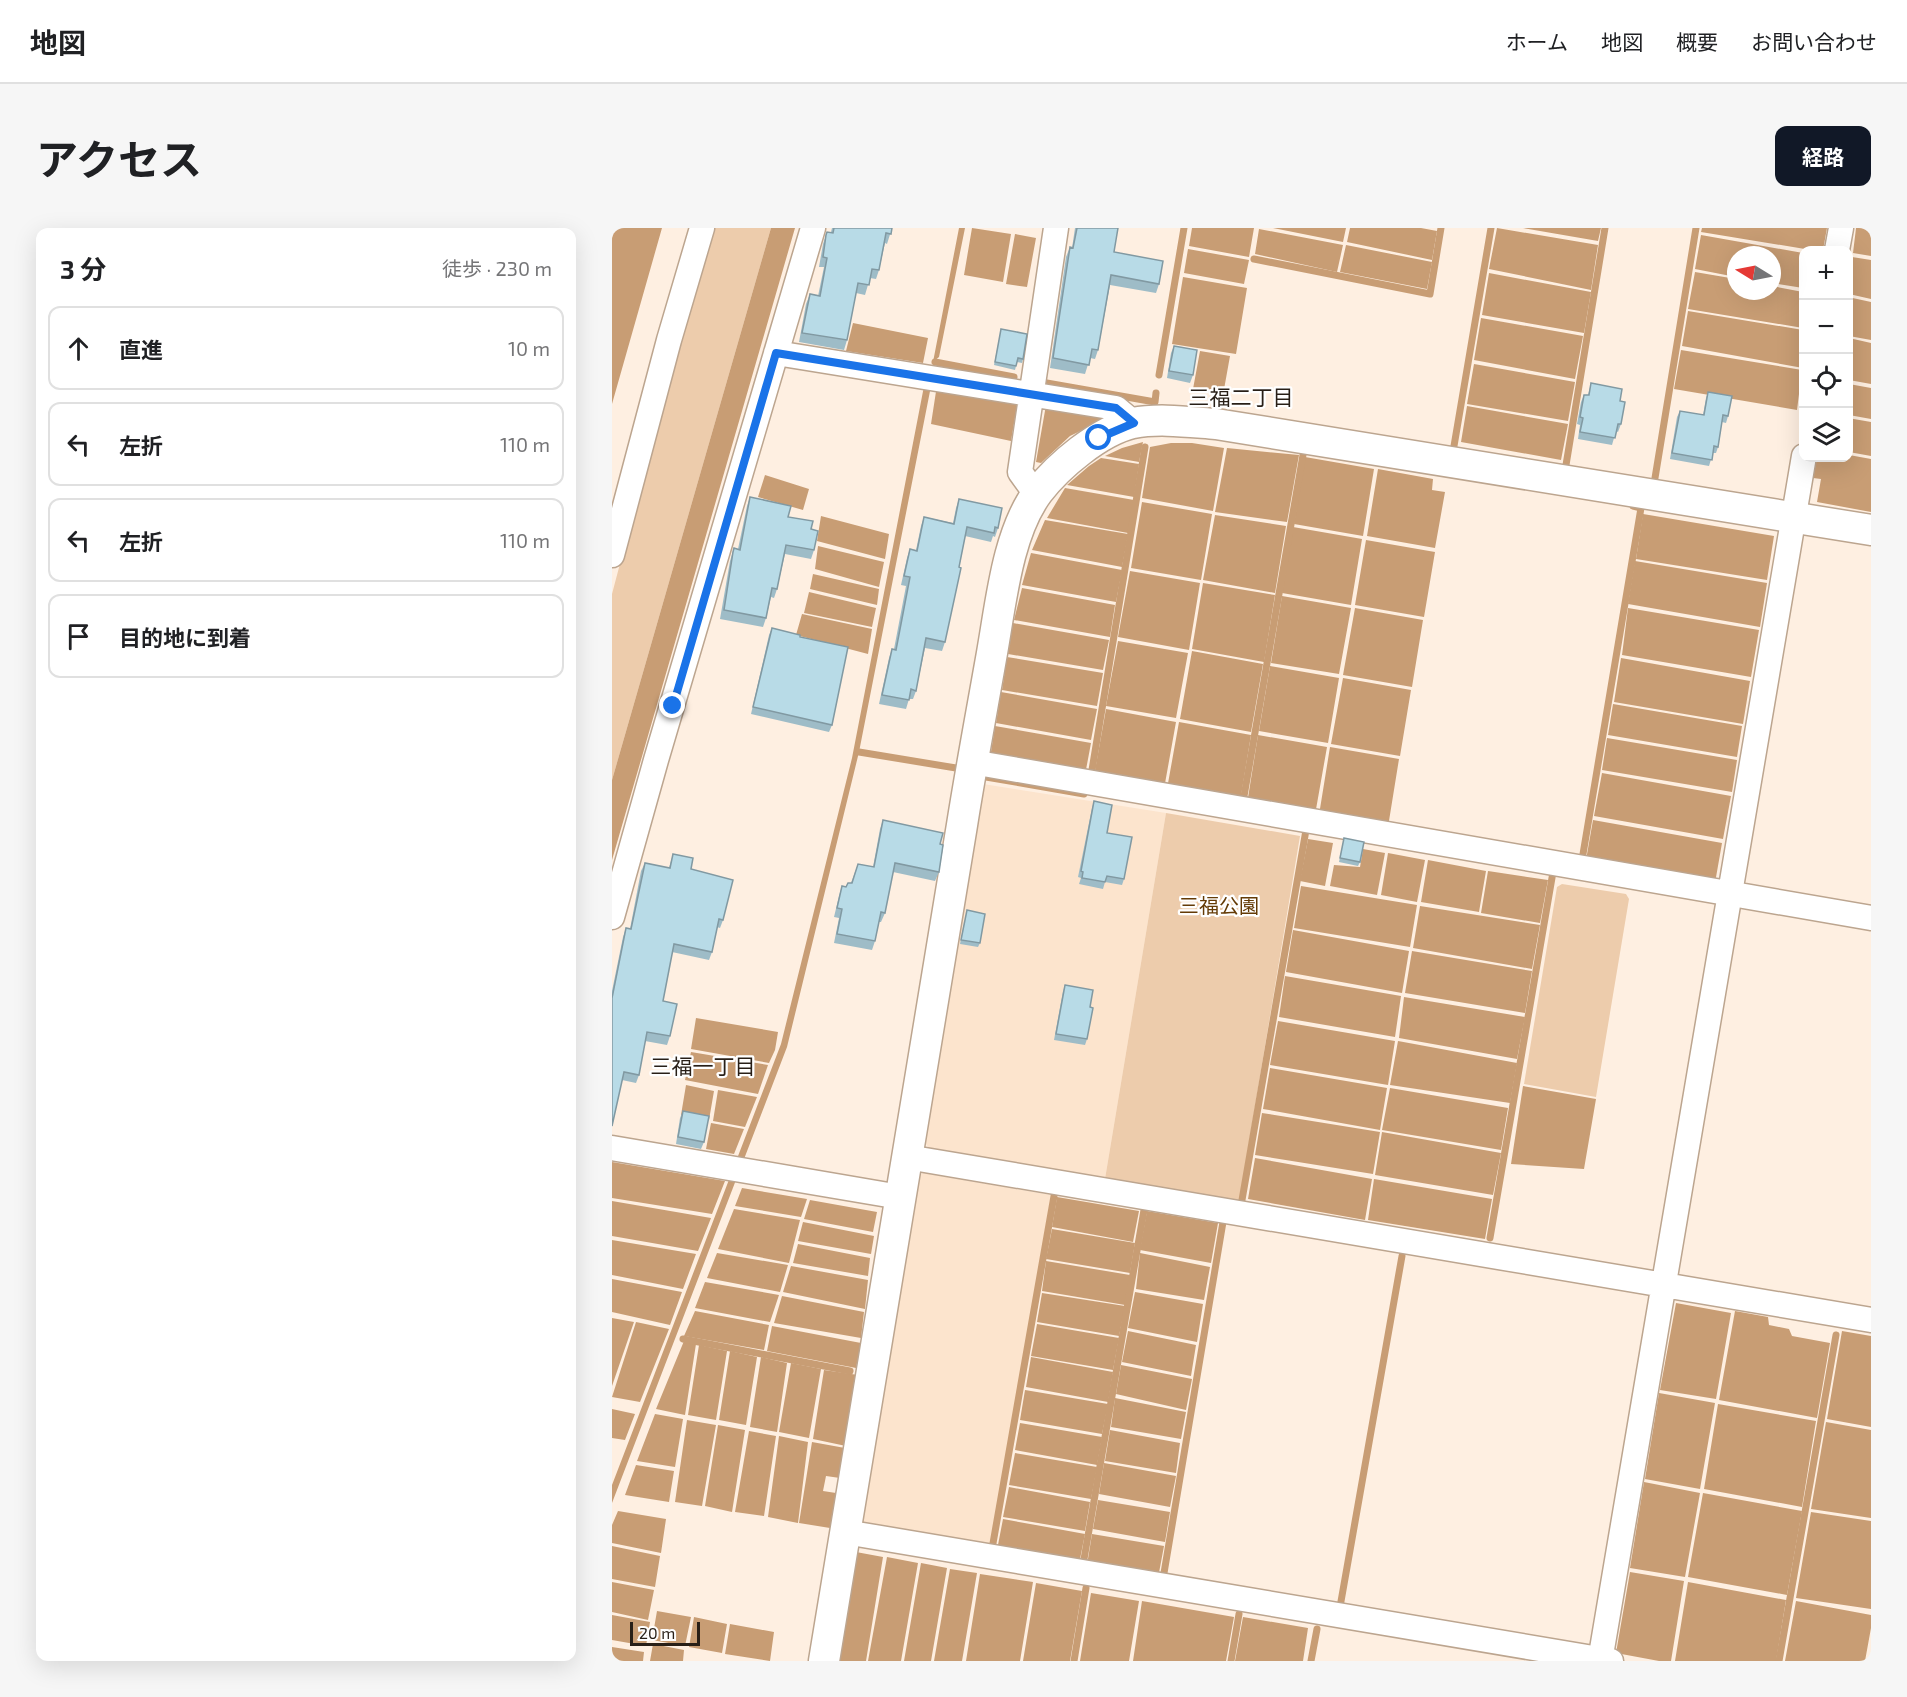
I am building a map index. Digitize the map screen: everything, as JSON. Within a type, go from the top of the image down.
[{"type":"street","points":[[612,555],[669,340],[702,228]]},
{"type":"street","points":[[612,917],[813,228]]},
{"type":"street","points":[[1036,494],[1020,472],[1056,228]]},
{"type":"street","points":[[1838,246],[1841,228]]},
{"type":"street","points":[[776,353],[1116,408],[1134,423]]},
{"type":"street","points":[[824,1661],[972,762],[1012,551],[1023,520],[1036,494],[1058,469],[1099,438],[1134,423],[1174,421],[1216,424],[1871,530]]},
{"type":"street","points":[[845,1532],[1604,1660],[1663,1284],[1802,462]]},
{"type":"street","points":[[972,762],[1871,918]]},
{"type":"street","points":[[612,1148],[900,1197]]},
{"type":"street","points":[[907,1157],[1871,1320]]},
{"type":"shaded area","points":[[612,228],[662,228],[612,404]]},
{"type":"shaded area","points":[[771,228],[795,228],[612,860],[612,780]]},
{"type":"shaded area","points":[[959,228],[965,228],[939,357],[933,362]]},
{"type":"shaded area","points":[[972,228],[1011,234],[1003,282],[964,275]]},
{"type":"shaded area","points":[[1192,228],[1254,228],[1249,257],[1189,246]]},
{"type":"shaded area","points":[[1273,228],[1346,228],[1343,242]]},
{"type":"shaded area","points":[[1350,228],[1421,228],[1437,231],[1432,260],[1347,242]]},
{"type":"shaded area","points":[[1497,228],[1598,245],[1591,290],[1489,269]]},
{"type":"shaded area","points":[[1523,228],[1601,228],[1598,241]]},
{"type":"shaded area","points":[[1702,228],[1827,228],[1824,246],[1799,246],[1799,248],[1701,232]]},
{"type":"shaded area","points":[[1856,228],[1871,228],[1871,256],[1853,253]]},
{"type":"shaded area","points":[[1259,229],[1343,245],[1337,272],[1255,254]]},
{"type":"shaded area","points":[[1015,234],[1036,238],[1027,287],[1006,284]]},
{"type":"shaded area","points":[[1701,235],[1763,246],[1727,246],[1727,275],[1695,269]]},
{"type":"shaded area","points":[[1346,245],[1432,262],[1427,289],[1340,272]]},
{"type":"shaded area","points":[[1188,249],[1249,260],[1244,284],[1184,273]]},
{"type":"shaded area","points":[[1781,249],[1799,252],[1799,287],[1781,284]]},
{"type":"shaded area","points":[[1853,257],[1871,260],[1871,299],[1853,295]]},
{"type":"shaded area","points":[[1695,272],[1727,277],[1727,300],[1781,300],[1781,288],[1799,291],[1799,327],[1688,309]]},
{"type":"shaded area","points":[[1489,273],[1591,292],[1584,333],[1482,315]]},
{"type":"shaded area","points":[[1183,277],[1247,288],[1236,354],[1172,344]]},
{"type":"shaded area","points":[[1853,298],[1871,302],[1871,340],[1853,337]]},
{"type":"shaded area","points":[[1688,311],[1799,329],[1799,367],[1682,346]]},
{"type":"shaded area","points":[[1481,318],[1583,336],[1575,379],[1474,360]]},
{"type":"shaded area","points":[[853,323],[928,338],[923,363],[846,351]]},
{"type":"shaded area","points":[[1853,339],[1871,343],[1871,384],[1853,381]]},
{"type":"shaded area","points":[[1681,350],[1799,370],[1797,410],[1674,389]]},
{"type":"shaded area","points":[[1200,351],[1230,356],[1223,395],[1193,389]]},
{"type":"shaded area","points":[[1474,364],[1575,382],[1568,421],[1467,404]]},
{"type":"shaded area","points":[[925,381],[932,381],[859,752],[787,1047],[612,1503],[612,1485],[781,1044],[852,758]]},
{"type":"shaded area","points":[[937,385],[1011,399],[1017,406],[1011,441],[931,424]]},
{"type":"shaded area","points":[[1853,385],[1871,388],[1871,419],[1853,416]]},
{"type":"shaded area","points":[[1046,405],[1104,415],[1103,420],[1070,436],[1041,463],[1036,462]]},
{"type":"shaded area","points":[[1467,406],[1568,424],[1561,460],[1461,442]]},
{"type":"shaded area","points":[[1853,419],[1871,422],[1871,456],[1853,453]]},
{"type":"shaded area","points":[[1143,442],[1139,462],[1105,456],[1122,448]]},
{"type":"shaded area","points":[[1171,443],[1192,443],[1224,448],[1213,511],[1142,498],[1150,447]]},
{"type":"shaded area","points":[[1227,448],[1299,455],[1287,522],[1215,512]]},
{"type":"shaded area","points":[[1853,456],[1871,459],[1871,512],[1817,502],[1821,479],[1813,478],[1816,462],[1853,462]]},
{"type":"shaded area","points":[[1305,457],[1374,469],[1363,536],[1294,524]]},
{"type":"shaded area","points":[[1101,458],[1139,464],[1134,497],[1067,485]]},
{"type":"shaded area","points":[[1378,469],[1433,479],[1432,490],[1445,492],[1435,548],[1367,536]]},
{"type":"shaded area","points":[[765,475],[809,489],[803,510],[758,497]]},
{"type":"shaded area","points":[[1065,488],[1134,500],[1128,533],[1047,518]]},
{"type":"shaded area","points":[[1142,502],[1212,514],[1201,580],[1131,568]]},
{"type":"shaded area","points":[[1643,514],[1774,536],[1767,580],[1636,559]]},
{"type":"shaded area","points":[[1215,515],[1286,526],[1275,593],[1203,580]]},
{"type":"shaded area","points":[[821,516],[889,534],[885,559],[817,541]]},
{"type":"shaded area","points":[[1045,520],[1128,534],[1122,567],[1032,550]]},
{"type":"shaded area","points":[[1293,527],[1362,539],[1351,605],[1282,593]]},
{"type":"shaded area","points":[[1366,540],[1435,552],[1424,617],[1355,605]]},
{"type":"shaded area","points":[[818,546],[884,562],[879,587],[815,569]]},
{"type":"shaded area","points":[[1031,553],[1122,570],[1116,602],[1022,585]]},
{"type":"shaded area","points":[[1635,561],[1767,583],[1760,627],[1628,604]]},
{"type":"shaded area","points":[[1130,571],[1200,583],[1189,650],[1118,637]]},
{"type":"shaded area","points":[[813,574],[879,589],[877,605],[810,589]]},
{"type":"shaded area","points":[[1203,583],[1275,595],[1264,662],[1192,649]]},
{"type":"shaded area","points":[[1022,588],[1115,605],[1110,637],[1014,620]]},
{"type":"shaded area","points":[[809,592],[876,608],[872,627],[804,613]]},
{"type":"shaded area","points":[[1282,596],[1351,608],[1339,674],[1271,663]]},
{"type":"shaded area","points":[[1355,608],[1423,620],[1412,687],[1343,675]]},
{"type":"shaded area","points":[[1628,608],[1759,630],[1751,677],[1622,655]]},
{"type":"shaded area","points":[[802,614],[872,629],[868,654],[796,635]]},
{"type":"shaded area","points":[[1013,623],[1109,640],[1103,670],[1008,654]]},
{"type":"shaded area","points":[[1118,641],[1188,653],[1176,718],[1106,706]]},
{"type":"shaded area","points":[[1192,651],[1263,664],[1251,732],[1180,719]]},
{"type":"shaded area","points":[[1007,657],[1103,673],[1097,706],[1002,690]]},
{"type":"shaded area","points":[[1621,658],[1750,681],[1743,724],[1614,702]]},
{"type":"shaded area","points":[[1270,666],[1339,678],[1328,743],[1259,731]]},
{"type":"shaded area","points":[[1343,678],[1411,690],[1400,756],[1331,744]]},
{"type":"shaded area","points":[[1001,692],[1097,709],[1091,740],[996,723]]},
{"type":"shaded area","points":[[1613,704],[1742,726],[1737,757],[1608,735]]},
{"type":"shaded area","points":[[1106,709],[1176,722],[1164,789],[1094,776]]},
{"type":"shaded area","points":[[1179,722],[1251,735],[1240,802],[1167,789]]},
{"type":"shaded area","points":[[995,726],[1091,743],[1085,775],[990,758]]},
{"type":"shaded area","points":[[1258,735],[1327,747],[1315,815],[1247,804]]},
{"type":"shaded area","points":[[1607,738],[1737,760],[1732,792],[1602,770]]},
{"type":"shaded area","points":[[1330,747],[1399,759],[1388,827],[1319,815]]},
{"type":"shaded area","points":[[1602,773],[1731,796],[1723,839],[1594,816]]},
{"type":"shaded area","points":[[983,784],[1166,813],[1105,1179],[929,1148],[922,1139]]},
{"type":"shaded area","points":[[1593,820],[1722,843],[1715,883],[1586,860]]},
{"type":"shaded area","points":[[1308,839],[1333,843],[1325,886],[1300,881]]},
{"type":"shaded area","points":[[1363,849],[1385,853],[1377,895],[1330,886],[1334,865],[1360,867]]},
{"type":"shaded area","points":[[1388,853],[1425,860],[1417,902],[1381,895]]},
{"type":"shaded area","points":[[1428,860],[1486,871],[1479,912],[1421,902]]},
{"type":"shaded area","points":[[1488,871],[1548,880],[1540,923],[1481,913]]},
{"type":"shaded area","points":[[1301,886],[1417,905],[1410,947],[1294,928]]},
{"type":"shaded area","points":[[1420,906],[1540,925],[1532,969],[1413,948]]},
{"type":"shaded area","points":[[1293,930],[1409,951],[1402,993],[1286,972]]},
{"type":"shaded area","points":[[1412,951],[1532,971],[1525,1013],[1405,993]]},
{"type":"shaded area","points":[[1285,976],[1401,996],[1395,1037],[1279,1017]]},
{"type":"shaded area","points":[[1404,997],[1525,1017],[1517,1059],[1399,1038]]},
{"type":"shaded area","points":[[696,1018],[778,1032],[775,1050],[769,1063],[691,1049]]},
{"type":"shaded area","points":[[1278,1021],[1395,1041],[1388,1085],[1270,1065]]},
{"type":"shaded area","points":[[1398,1041],[1517,1063],[1510,1103],[1390,1085]]},
{"type":"shaded area","points":[[691,1052],[768,1065],[758,1094],[685,1080]]},
{"type":"shaded area","points":[[1270,1068],[1387,1088],[1380,1130],[1263,1109]]},
{"type":"shaded area","points":[[686,1085],[714,1091],[709,1120],[681,1115]]},
{"type":"shaded area","points":[[1523,1086],[1596,1099],[1584,1169],[1511,1164]]},
{"type":"shaded area","points":[[1390,1088],[1508,1108],[1501,1150],[1382,1130]]},
{"type":"shaded area","points":[[718,1090],[757,1097],[745,1127],[713,1121]]},
{"type":"shaded area","points":[[1262,1113],[1380,1132],[1373,1174],[1255,1155]]},
{"type":"shaded area","points":[[711,1123],[744,1129],[734,1154],[706,1149]]},
{"type":"shaded area","points":[[1382,1132],[1501,1153],[1493,1195],[1375,1175]]},
{"type":"shaded area","points":[[1255,1158],[1372,1179],[1365,1220],[1248,1199]]},
{"type":"shaded area","points":[[612,1162],[725,1181],[712,1214],[612,1198]]},
{"type":"shaded area","points":[[923,1173],[1051,1195],[990,1551],[859,1529],[914,1179]]},
{"type":"shaded area","points":[[1374,1179],[1492,1199],[1485,1239],[1368,1220]]},
{"type":"shaded area","points":[[742,1188],[807,1199],[801,1217],[735,1206]]},
{"type":"shaded area","points":[[1057,1197],[1139,1211],[1133,1242],[1052,1227]]},
{"type":"shaded area","points":[[810,1200],[877,1212],[873,1232],[804,1219]]},
{"type":"shaded area","points":[[612,1201],[711,1218],[698,1251],[612,1236]]},
{"type":"shaded area","points":[[734,1209],[800,1220],[789,1263],[718,1249]]},
{"type":"shaded area","points":[[1147,1211],[1218,1223],[1211,1263],[1140,1250]]},
{"type":"shaded area","points":[[803,1222],[874,1236],[871,1254],[798,1241]]},
{"type":"shaded area","points":[[1052,1229],[1135,1243],[1130,1273],[1046,1259]]},
{"type":"shaded area","points":[[612,1240],[696,1254],[683,1289],[612,1275]]},
{"type":"shaded area","points":[[798,1244],[870,1258],[868,1276],[793,1263]]},
{"type":"shaded area","points":[[717,1253],[788,1265],[780,1292],[707,1278]]},
{"type":"shaded area","points":[[1140,1253],[1210,1267],[1204,1300],[1136,1289]]},
{"type":"shaded area","points":[[1046,1261],[1130,1275],[1125,1305],[1042,1291]]},
{"type":"shaded area","points":[[791,1266],[868,1280],[865,1309],[783,1292]]},
{"type":"shaded area","points":[[612,1279],[682,1292],[670,1325],[612,1312]]},
{"type":"shaded area","points":[[705,1282],[779,1295],[770,1322],[695,1308]]},
{"type":"shaded area","points":[[1135,1292],[1203,1304],[1197,1342],[1128,1328]]},
{"type":"shaded area","points":[[1042,1293],[1125,1306],[1119,1336],[1037,1322]]},
{"type":"shaded area","points":[[782,1296],[864,1312],[861,1338],[774,1323]]},
{"type":"shaded area","points":[[1676,1303],[1731,1313],[1716,1399],[1660,1390]]},
{"type":"shaded area","points":[[695,1311],[769,1325],[764,1350],[684,1336]]},
{"type":"shaded area","points":[[1735,1311],[1768,1317],[1769,1325],[1789,1329],[1792,1336],[1830,1343],[1817,1418],[1719,1400]]},
{"type":"shaded area","points":[[612,1318],[634,1322],[612,1386]]},
{"type":"shaded area","points":[[636,1322],[669,1329],[640,1402],[612,1397]]},
{"type":"shaded area","points":[[1037,1324],[1119,1338],[1113,1370],[1031,1356]]},
{"type":"shaded area","points":[[772,1326],[861,1343],[856,1368],[767,1351]]},
{"type":"shaded area","points":[[1128,1331],[1196,1345],[1191,1376],[1122,1362]]},
{"type":"shaded area","points":[[1842,1331],[1871,1336],[1871,1427],[1827,1419]]},
{"type":"shaded area","points":[[684,1341],[696,1344],[685,1415],[656,1409]]},
{"type":"shaded area","points":[[699,1345],[727,1351],[716,1420],[688,1415]]},
{"type":"shaded area","points":[[730,1351],[757,1357],[746,1425],[719,1420]]},
{"type":"shaded area","points":[[761,1357],[787,1363],[777,1432],[750,1427]]},
{"type":"shaded area","points":[[1031,1357],[1113,1372],[1108,1402],[1026,1387]]},
{"type":"shaded area","points":[[791,1363],[821,1369],[809,1438],[779,1432]]},
{"type":"shaded area","points":[[1121,1365],[1192,1379],[1186,1410],[1116,1394]]},
{"type":"shaded area","points":[[824,1370],[858,1375],[846,1446],[813,1439]]},
{"type":"shaded area","points":[[1025,1390],[1108,1404],[1102,1434],[1020,1420]]},
{"type":"shaded area","points":[[1659,1393],[1715,1403],[1700,1489],[1645,1479]]},
{"type":"shaded area","points":[[1115,1398],[1186,1412],[1181,1439],[1111,1427]]},
{"type":"shaded area","points":[[1718,1404],[1816,1421],[1802,1507],[1704,1489]]},
{"type":"shaded area","points":[[612,1409],[635,1414],[625,1440],[612,1438]]},
{"type":"shaded area","points":[[655,1414],[683,1419],[675,1467],[637,1461]]},
{"type":"shaded area","points":[[687,1420],[716,1425],[702,1506],[675,1502]]},
{"type":"shaded area","points":[[1826,1422],[1871,1430],[1871,1518],[1811,1509]]},
{"type":"shaded area","points":[[1020,1423],[1102,1437],[1097,1465],[1015,1450]]},
{"type":"shaded area","points":[[718,1425],[745,1430],[732,1512],[705,1506]]},
{"type":"shaded area","points":[[1110,1430],[1180,1443],[1176,1473],[1105,1461]]},
{"type":"shaded area","points":[[749,1431],[776,1436],[764,1516],[735,1512]]},
{"type":"shaded area","points":[[779,1436],[808,1442],[798,1523],[768,1517]]},
{"type":"shaded area","points":[[812,1442],[845,1448],[840,1478],[826,1476],[823,1491],[836,1493],[830,1528],[799,1523]]},
{"type":"shaded area","points":[[1015,1453],[1097,1467],[1091,1499],[1009,1485]]},
{"type":"shaded area","points":[[1104,1463],[1176,1476],[1170,1507],[1099,1494]]},
{"type":"shaded area","points":[[636,1465],[674,1471],[669,1502],[625,1495]]},
{"type":"shaded area","points":[[1644,1482],[1700,1493],[1685,1577],[1630,1568]]},
{"type":"shaded area","points":[[1009,1487],[1090,1502],[1085,1531],[1003,1517]]},
{"type":"shaded area","points":[[1703,1493],[1802,1511],[1787,1595],[1688,1577]]},
{"type":"shaded area","points":[[1098,1500],[1170,1512],[1165,1542],[1093,1529]]},
{"type":"shaded area","points":[[618,1511],[666,1519],[661,1553],[612,1543],[612,1525]]},
{"type":"shaded area","points":[[1811,1512],[1871,1521],[1871,1609],[1796,1598]]},
{"type":"shaded area","points":[[1003,1519],[1085,1534],[1079,1564],[997,1550]]},
{"type":"shaded area","points":[[1092,1534],[1164,1546],[1158,1578],[1087,1565]]},
{"type":"shaded area","points":[[612,1546],[660,1556],[655,1587],[612,1579]]},
{"type":"shaded area","points":[[856,1552],[883,1557],[866,1661],[839,1661]]},
{"type":"shaded area","points":[[887,1557],[918,1563],[901,1661],[868,1661]]},
{"type":"shaded area","points":[[921,1563],[947,1568],[931,1661],[904,1661]]},
{"type":"shaded area","points":[[950,1569],[977,1573],[962,1661],[934,1661]]},
{"type":"shaded area","points":[[1630,1572],[1684,1581],[1671,1661],[1616,1653]]},
{"type":"shaded area","points":[[980,1574],[1033,1582],[1020,1661],[966,1661]]},
{"type":"shaded area","points":[[612,1582],[654,1590],[648,1620],[612,1612]]},
{"type":"shaded area","points":[[1688,1582],[1786,1600],[1776,1661],[1675,1661]]},
{"type":"shaded area","points":[[1036,1583],[1082,1591],[1070,1661],[1023,1661]]},
{"type":"shaded area","points":[[1091,1593],[1139,1601],[1129,1661],[1080,1661]]},
{"type":"shaded area","points":[[1142,1601],[1234,1617],[1226,1661],[1133,1661]]},
{"type":"shaded area","points":[[1796,1601],[1871,1615],[1865,1661],[1785,1661]]},
{"type":"shaded area","points":[[657,1611],[691,1617],[685,1646],[652,1640]]},
{"type":"shaded area","points":[[612,1615],[650,1622],[646,1646],[612,1640]]},
{"type":"shaded area","points":[[694,1617],[727,1624],[722,1653],[689,1647]]},
{"type":"shaded area","points":[[1243,1617],[1308,1628],[1303,1661],[1235,1661]]},
{"type":"shaded area","points":[[730,1624],[774,1632],[770,1661],[725,1654]]},
{"type":"shaded area","points":[[653,1644],[684,1650],[683,1661],[650,1661]]},
{"type":"shaded area","points":[[612,1647],[644,1652],[643,1661],[612,1661]]},
{"type":"green space","points":[[712,228],[771,228],[612,780],[612,594],[678,344]]},
{"type":"green space","name":"三福公園","points":[[1166,813],[1300,836],[1239,1202],[1105,1179]]},
{"type":"green space","points":[[1562,884],[1626,894],[1629,899],[1596,1097],[1524,1084],[1557,887]]},
{"type":"building","points":[[834,228],[892,228],[891,234],[886,233],[879,270],[872,269],[869,285],[858,283],[847,340],[802,333],[810,294],[820,296],[827,258],[823,257],[826,235],[827,232],[833,233]]},
{"type":"building","points":[[1077,228],[1118,228],[1114,252],[1163,261],[1159,284],[1111,275],[1098,350],[1092,349],[1089,365],[1053,358],[1070,247],[1073,248]]},
{"type":"building","points":[[1001,329],[1027,334],[1023,359],[1018,358],[1016,366],[995,362]]},
{"type":"building","points":[[1174,346],[1197,350],[1193,375],[1169,371]]},
{"type":"building","points":[[1591,383],[1622,389],[1620,401],[1625,402],[1621,424],[1618,424],[1615,438],[1580,432],[1584,395],[1589,395]]},
{"type":"building","points":[[1708,392],[1732,396],[1728,416],[1723,415],[1718,447],[1714,446],[1712,460],[1672,453],[1680,411],[1704,415]]},
{"type":"building","points":[[750,497],[791,506],[788,517],[813,521],[811,529],[818,531],[814,550],[786,545],[777,589],[772,588],[766,618],[724,610],[733,552],[734,548],[740,550]]},
{"type":"building","points":[[959,499],[1002,508],[998,528],[995,527],[994,533],[967,527],[959,567],[961,568],[945,642],[926,638],[916,691],[911,689],[909,700],[882,695],[892,649],[896,650],[910,577],[904,576],[910,549],[917,551],[924,517],[954,524]]},
{"type":"building","points":[[772,628],[800,635],[800,637],[848,647],[832,725],[753,707]]},
{"type":"building","points":[[1094,801],[1112,805],[1107,833],[1132,837],[1124,879],[1107,876],[1105,882],[1082,878],[1083,872],[1081,871]]},
{"type":"building","points":[[883,820],[943,833],[940,844],[943,845],[939,872],[895,863],[885,913],[881,912],[875,941],[837,934],[842,909],[837,908],[842,886],[846,887],[848,883],[852,883],[858,864],[874,867]]},
{"type":"building","points":[[1344,838],[1364,842],[1360,862],[1340,858]]},
{"type":"building","points":[[673,854],[693,858],[691,869],[733,880],[723,920],[719,919],[712,952],[674,944],[663,1001],[677,1004],[670,1036],[647,1032],[639,1075],[624,1072],[612,1126],[612,998],[626,928],[631,929],[645,863],[670,868]]},
{"type":"building","points":[[967,910],[985,914],[980,943],[961,940]]},
{"type":"building","points":[[1065,985],[1093,990],[1090,1007],[1093,1008],[1087,1039],[1056,1034]]},
{"type":"building","points":[[683,1111],[709,1116],[704,1142],[678,1137]]},
{"type":"waterway","points":[[1159,375],[1184,228]]},
{"type":"waterway","points":[[1254,259],[1430,294],[1441,228]]},
{"type":"waterway","points":[[1454,446],[1491,228]]},
{"type":"waterway","points":[[1566,465],[1605,228]]},
{"type":"waterway","points":[[1655,478],[1696,228]]},
{"type":"waterway","points":[[935,362],[1014,377]]},
{"type":"waterway","points":[[1041,382],[1155,402],[1156,393]]},
{"type":"waterway","points":[[1091,776],[1145,447]]},
{"type":"waterway","points":[[1243,802],[1303,455]]},
{"type":"waterway","points":[[1582,860],[1641,508],[1633,506]]},
{"type":"waterway","points":[[859,752],[956,768]]},
{"type":"waterway","points":[[986,777],[1084,794]]},
{"type":"waterway","points":[[1242,1200],[1306,830]]},
{"type":"waterway","points":[[1490,1238],[1553,872]]},
{"type":"waterway","points":[[992,1549],[1054,1196]]},
{"type":"waterway","points":[[1083,1565],[1144,1210]]},
{"type":"waterway","points":[[1163,1579],[1223,1222]]},
{"type":"waterway","points":[[1340,1607],[1402,1256]]},
{"type":"waterway","points":[[1779,1661],[1836,1335]]},
{"type":"waterway","points":[[683,1339],[850,1371]]},
{"type":"waterway","points":[[1074,1661],[1086,1588]]},
{"type":"waterway","points":[[1231,1661],[1239,1614]]},
{"type":"waterway","points":[[1311,1661],[1317,1629]]},
{"type":"district","name":"三福二丁目","points":[[1241,398]]},
{"type":"district","name":"三福一丁目","points":[[703,1067]]},
{"type":"route","points":[[673,706],[776,353],[1116,408],[1134,423],[1099,438]]}]
